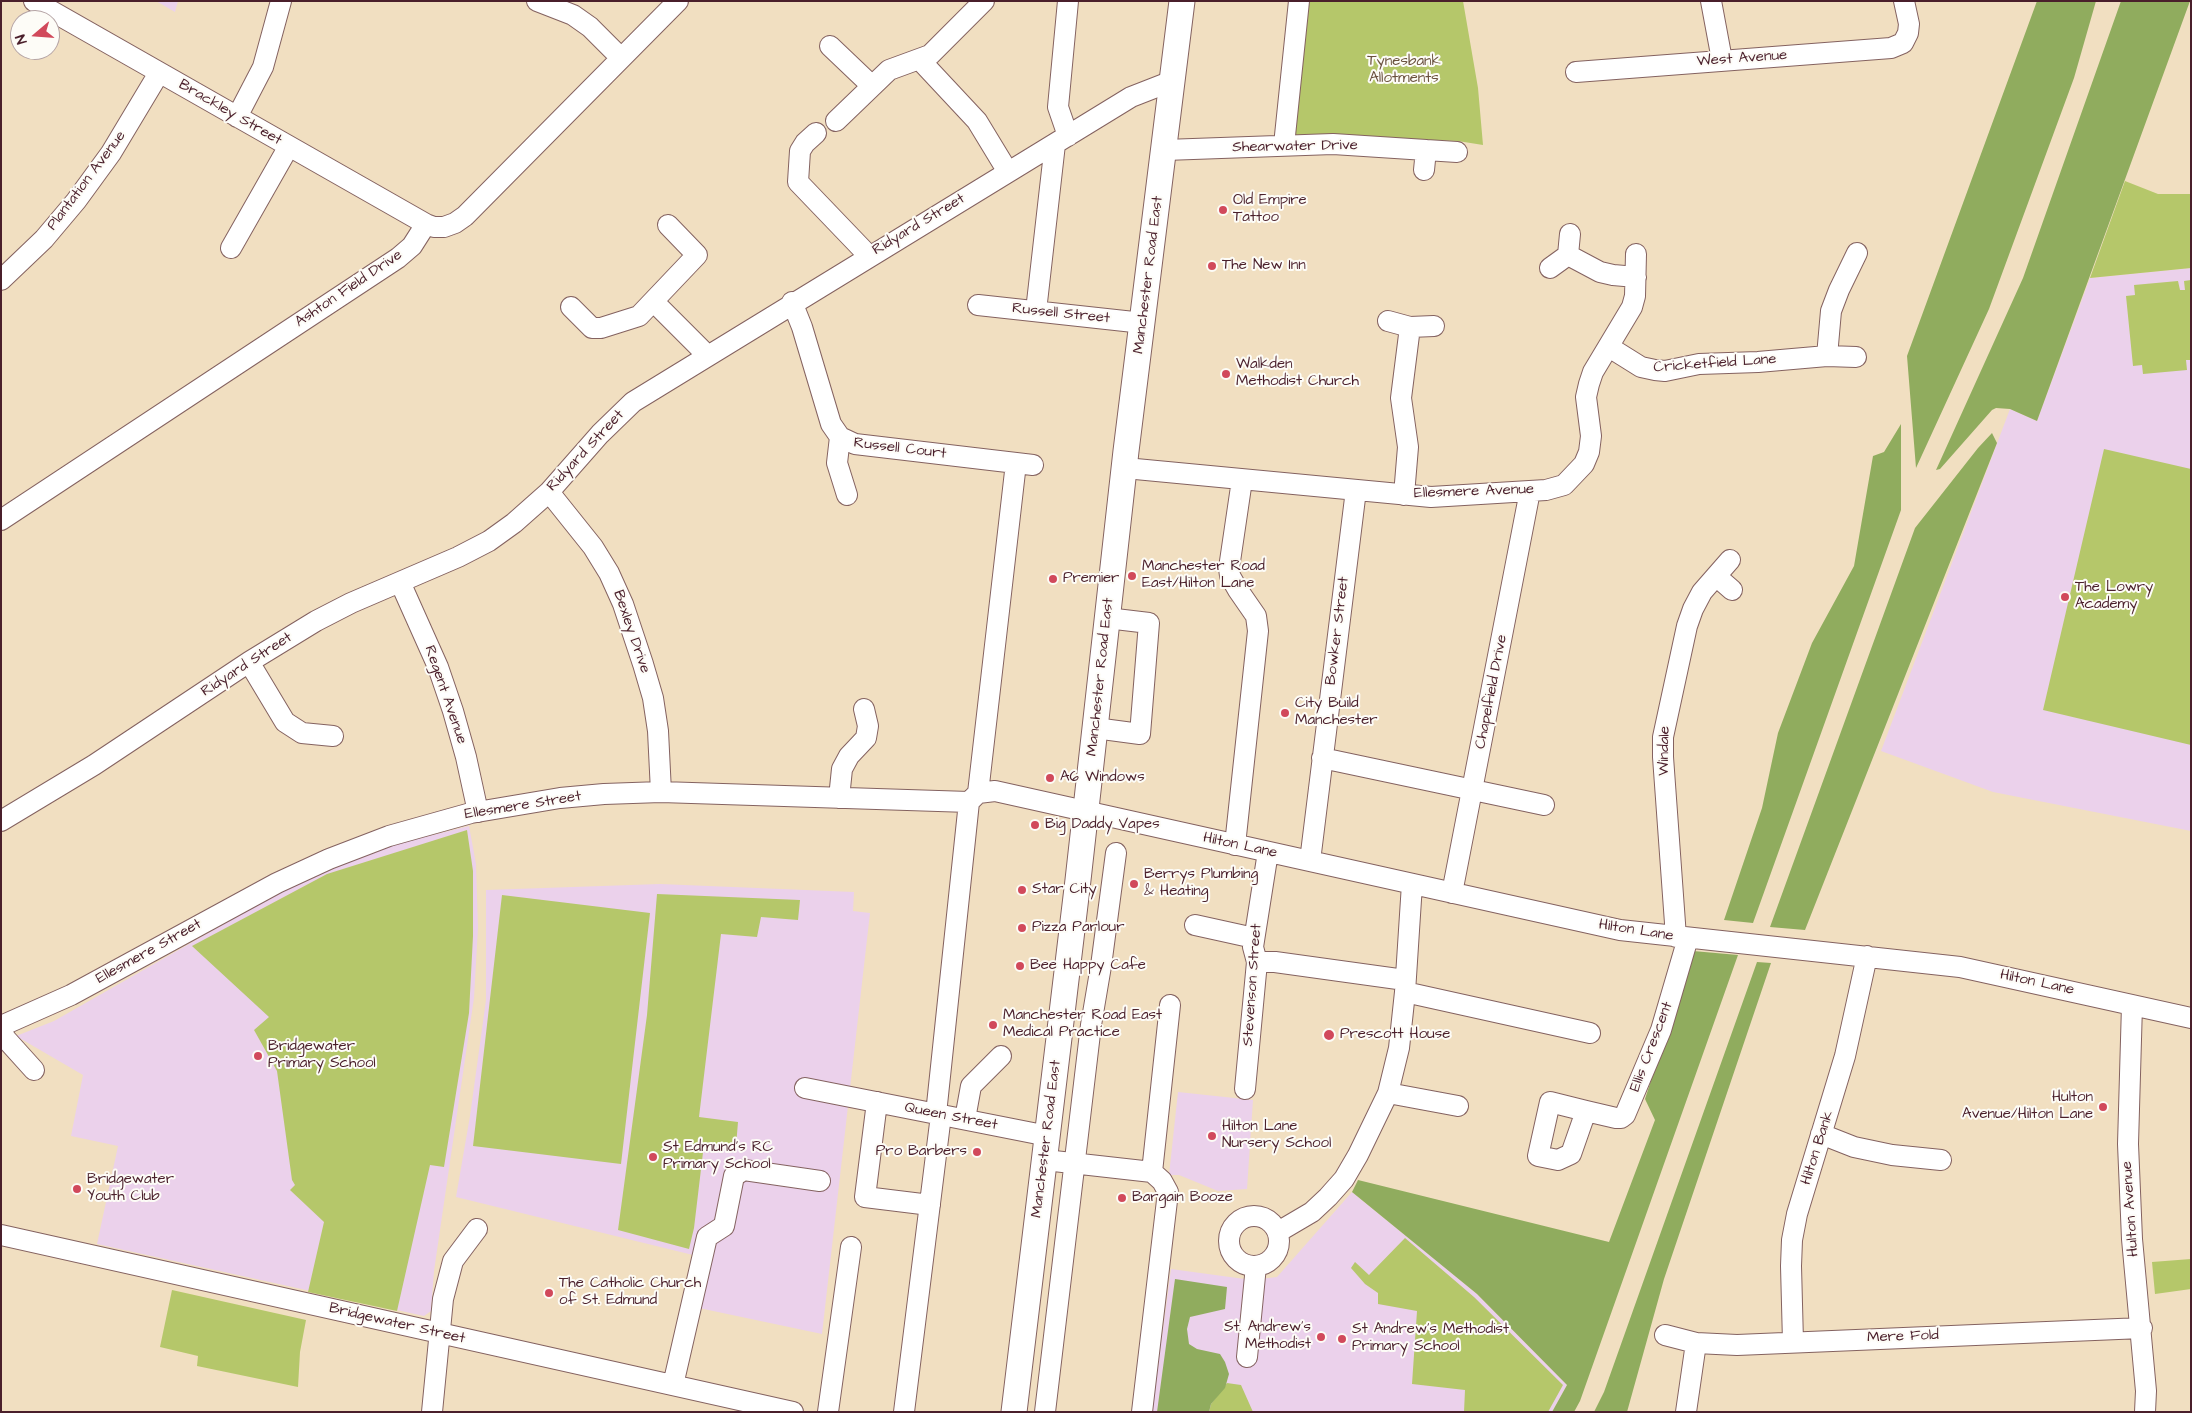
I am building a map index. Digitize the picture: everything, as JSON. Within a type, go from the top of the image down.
[{"type":"main road","name":"Manchester Road East","points":[[1015,1409],[1086,812],[1107,618],[1182,1]]},
{"type":"street","name":"Brackley Street","points":[[34,1],[426,224]]},
{"type":"street","points":[[237,117],[263,67],[281,1]]},
{"type":"street","points":[[537,1],[572,15],[590,27],[621,58]]},
{"type":"street","points":[[426,224],[434,227],[444,227],[456,223],[466,216],[678,1]]},
{"type":"street","points":[[836,122],[889,70],[920,60],[937,49],[984,1]]},
{"type":"street","points":[[1036,311],[1061,140],[1058,107],[1068,1]]},
{"type":"street","points":[[1284,146],[1299,1]]},
{"type":"street","points":[[1711,1],[1722,60]]},
{"type":"street","name":"West Avenue","points":[[1576,72],[1891,48],[1899,46],[1906,39],[1909,24],[1904,1]]},
{"type":"street","points":[[830,46],[872,86]]},
{"type":"street","points":[[920,60],[977,122],[1008,172]]},
{"type":"street","name":"Plantation Avenue","points":[[1,280],[44,238],[76,201],[112,153],[159,73]]},
{"type":"street","name":"Ridyard Street","points":[[1,821],[94,765],[249,662],[316,621],[458,557],[489,541],[514,523],[549,492],[600,434],[633,402],[792,302],[1131,97],[1172,82]]},
{"type":"street","points":[[816,134],[805,143],[800,152],[798,182],[868,256]]},
{"type":"street","name":"Shearwater Drive","points":[[1165,150],[1266,148],[1333,144],[1457,152]]},
{"type":"street","points":[[231,248],[289,146]]},
{"type":"street","points":[[1424,170],[1426,150]]},
{"type":"street","name":"Ashton Field Drive","points":[[1,520],[398,258],[412,246],[426,224]]},
{"type":"street","points":[[571,308],[592,328],[601,328],[639,316],[697,255],[668,225]]},
{"type":"street","points":[[1550,268],[1568,255],[1570,234]]},
{"type":"street","points":[[1827,356],[1834,279],[1857,253]]},
{"type":"street","name":"Ellesmere Avenue","points":[[1125,468],[1404,495],[1432,496],[1530,491],[1564,485],[1584,464],[1589,452],[1591,436],[1586,397],[1593,372],[1632,307],[1636,276],[1636,254]]},
{"type":"street","points":[[1568,255],[1600,272],[1613,275],[1636,276]]},
{"type":"street","points":[[654,302],[707,355]]},
{"type":"street","name":"Russell Court","points":[[792,302],[802,327],[831,424],[840,438],[855,444],[1021,469],[974,798]]},
{"type":"street","name":"Russell Street","points":[[978,305],[1143,323]]},
{"type":"street","points":[[1388,321],[1410,327],[1434,326]]},
{"type":"street","points":[[1404,495],[1408,447],[1402,398],[1410,327]]},
{"type":"street","name":"Cricketfield Lane","points":[[1609,347],[1641,367],[1654,370],[1699,364],[1856,356]]},
{"type":"street","points":[[840,438],[836,456],[847,495]]},
{"type":"street","points":[[1235,846],[1258,631],[1256,616],[1230,576],[1229,568],[1242,480]]},
{"type":"street","name":"Bowker Street","points":[[1310,861],[1356,490]]},
{"type":"street","name":"Chapelfield Drive","points":[[1452,893],[1530,491]]},
{"type":"street","name":"Bexley Drive","points":[[549,492],[593,547],[609,573],[623,604],[653,698],[658,730],[661,792]]},
{"type":"street","name":"Windale","points":[[1682,938],[1663,757],[1663,737],[1685,635],[1693,609],[1702,592],[1730,560]]},
{"type":"street","points":[[1716,576],[1732,590]]},
{"type":"street","name":"Regent Avenue","points":[[400,582],[438,667],[453,711],[466,757],[478,812]]},
{"type":"street","points":[[1095,728],[1140,734],[1149,623],[1107,618]]},
{"type":"street","points":[[249,662],[285,722],[302,733],[333,736]]},
{"type":"street","points":[[839,798],[842,769],[850,756],[866,738],[868,726],[864,709]]},
{"type":"street","points":[[1322,758],[1544,805]]},
{"type":"street","name":"Ellesmere Street","points":[[1,1026],[72,995],[276,883],[329,859],[389,836],[478,812],[560,798],[604,794],[661,792],[839,798],[974,798],[995,791],[1086,812]]},
{"type":"street","points":[[904,1412],[930,1205],[938,1114],[974,798]]},
{"type":"street","name":"Hilton Lane","points":[[1086,812],[1620,930],[1960,967],[2191,1018]]},
{"type":"street","name":"Stevenson Street","points":[[1245,1089],[1258,962],[1253,947],[1268,852]]},
{"type":"street","points":[[1015,1409],[1048,1411],[1074,1163],[1091,1025],[1116,853]]},
{"type":"street","points":[[1278,1232],[1312,1212],[1328,1198],[1344,1179],[1358,1155],[1388,1093],[1399,1048],[1412,884]]},
{"type":"street","points":[[1195,926],[1254,938]]},
{"type":"street","name":"Ellis Crescent","points":[[1586,1111],[1616,1118],[1621,1118],[1625,1114],[1661,1030],[1682,938]]},
{"type":"street","name":"Hilton Bank","points":[[1792,1342],[1792,1240],[1797,1214],[1845,1056],[1867,956]]},
{"type":"street","points":[[1258,962],[1276,962],[1405,986],[1590,1033]]},
{"type":"street","points":[[1152,1172],[1170,1005]]},
{"type":"street","name":"Hulton Avenue","points":[[2132,1005],[2128,1144],[2132,1239],[2142,1328],[2146,1391],[2145,1412]]},
{"type":"street","points":[[1,1030],[6,1039],[34,1070]]},
{"type":"street","points":[[965,1119],[971,1086],[1001,1056]]},
{"type":"street","name":"Queen Street","points":[[805,1088],[1048,1136]]},
{"type":"street","points":[[1388,1093],[1458,1106]]},
{"type":"street","points":[[877,1102],[865,1197],[930,1205]]},
{"type":"street","points":[[1821,1134],[1854,1147],[1892,1155],[1941,1160]]},
{"type":"street","points":[[1045,1160],[1152,1172],[1162,1182],[1168,1192],[1142,1412]]},
{"type":"street","points":[[674,1386],[707,1237],[724,1226],[734,1176],[744,1170],[820,1181]]},
{"type":"street","points":[[1252,1216],[1268,1220],[1278,1232],[1279,1240],[1275,1256],[1268,1262],[1256,1266],[1244,1265],[1232,1254],[1229,1246],[1231,1229],[1237,1222],[1252,1216]]},
{"type":"street","points":[[432,1412],[443,1299],[453,1260],[477,1229]]},
{"type":"street","name":"Bridgewater Street","points":[[1,1236],[793,1412]]},
{"type":"street","points":[[828,1412],[851,1247]]},
{"type":"street","points":[[1246,1357],[1256,1266]]},
{"type":"street","name":"Mere Fold","points":[[1665,1335],[1696,1343],[1737,1345],[2142,1328]]},
{"type":"street","points":[[1686,1412],[1696,1343]]},
{"type":"shaded area","points":[[156,1],[178,1],[175,12]]},
{"type":"shaded area","name":"The Lowry Academy","points":[[2191,268],[2191,831],[1993,792],[1881,751],[2010,409],[2037,421],[2090,278]]},
{"type":"shaded area","name":"Bridgewater Primary School","points":[[469,826],[476,864],[478,928],[474,998],[434,1271],[431,1311],[424,1316],[97,1244],[118,1146],[71,1136],[83,1075],[16,1036],[54,1021],[275,895],[328,868],[388,846]]},
{"type":"shaded area","name":"St Edmund's RC Primary School","points":[[660,884],[854,892],[853,911],[870,913],[822,1334],[699,1308],[693,1255],[456,1197],[470,1116],[486,1000],[486,890]]},
{"type":"shaded area","name":"Hilton Lane Nursery School","points":[[1178,1092],[1253,1100],[1247,1189],[1218,1191],[1179,1175],[1169,1175]]},
{"type":"shaded area","name":"St Andrew's Methodist Primary School","points":[[1352,1192],[1477,1294],[1567,1385],[1552,1412],[1152,1412],[1171,1269],[1252,1280],[1277,1277]]},
{"type":"green space","name":"Tynesbank Allotments","points":[[1308,1],[1463,1],[1478,88],[1483,145],[1458,141],[1295,135]]},
{"type":"green space","points":[[2037,1],[2096,1],[2074,78],[1989,309],[1916,468],[1907,356]]},
{"type":"green space","points":[[2121,1],[2190,1],[2037,421],[2010,409],[1996,408],[1992,410],[1940,469],[1936,470],[2023,278]]},
{"type":"green space","points":[[2125,181],[2158,194],[2191,194],[2191,268],[2090,278]]},
{"type":"green space","points":[[2191,280],[2191,360],[2186,360],[2187,370],[2143,374],[2142,365],[2133,366],[2126,296],[2135,295],[2134,285],[2178,281],[2180,290],[2185,290],[2184,281]]},
{"type":"green space","points":[[1901,424],[1901,510],[1753,923],[1724,920],[1762,808],[1778,733],[1812,643],[1854,566],[1873,456],[1884,452]]},
{"type":"green space","points":[[1992,433],[1997,443],[1805,930],[1770,927],[1915,528]]},
{"type":"green space","points":[[2104,449],[2191,469],[2191,745],[2043,710]]},
{"type":"green space","points":[[467,830],[473,871],[473,936],[469,1013],[444,1167],[430,1165],[397,1311],[308,1292],[324,1222],[290,1190],[295,1185],[292,1180],[277,1071],[254,1030],[269,1017],[192,946],[327,874]]},
{"type":"green space","points":[[657,894],[800,900],[798,920],[761,917],[757,937],[721,934],[699,1117],[738,1122],[736,1146],[704,1144],[694,1228],[689,1249],[618,1230],[647,1015]]},
{"type":"green space","points":[[502,895],[650,913],[621,1164],[473,1146]]},
{"type":"green space","points":[[1693,951],[1738,955],[1580,1401],[1574,1412],[1552,1412],[1567,1385],[1477,1294],[1352,1192],[1358,1180],[1609,1242],[1655,1120],[1645,1099]]},
{"type":"green space","points":[[1757,962],[1771,963],[1664,1279],[1627,1412],[1594,1412],[1604,1392]]},
{"type":"green space","points":[[1405,1238],[1474,1297],[1563,1385],[1548,1412],[1464,1412],[1465,1390],[1412,1384],[1417,1311],[1378,1304],[1378,1293],[1365,1284],[1351,1268],[1355,1262],[1369,1275]]},
{"type":"green space","points":[[2191,1259],[2191,1289],[2155,1294],[2152,1262]]},
{"type":"green space","points":[[1175,1279],[1227,1287],[1225,1309],[1190,1317],[1187,1329],[1189,1344],[1197,1349],[1220,1354],[1229,1374],[1225,1388],[1211,1404],[1209,1412],[1157,1412]]},
{"type":"green space","points":[[172,1290],[306,1320],[300,1352],[298,1387],[197,1366],[198,1356],[160,1347]]},
{"type":"green space","points":[[1227,1383],[1241,1385],[1253,1412],[1209,1412],[1211,1404]]},
{"type":"place","name":"Old Empire Tattoo","points":[[1223,210]]},
{"type":"place","name":"The New Inn","points":[[1212,266]]},
{"type":"place","name":"Walkden Methodist Church","points":[[1226,374]]},
{"type":"place","name":"Manchester Road East/Hilton Lane","points":[[1132,576]]},
{"type":"place","name":"Premier","points":[[1053,579]]},
{"type":"place","name":"The Lowry Academy","points":[[2065,597]]},
{"type":"place","name":"City Build Manchester","points":[[1285,713]]},
{"type":"place","name":"A6 Windows","points":[[1050,778]]},
{"type":"place","name":"Big Daddy Vapes","points":[[1035,825]]},
{"type":"place","name":"Berrys Plumbing & Heating","points":[[1134,884]]},
{"type":"place","name":"Star City","points":[[1022,890]]},
{"type":"place","name":"Pizza Parlour","points":[[1022,928]]},
{"type":"place","name":"Bee Happy Cafe","points":[[1020,966]]},
{"type":"place","name":"Manchester Road East Medical Practice","points":[[993,1025]]},
{"type":"place","name":"Prescott House","points":[[1329,1035]]},
{"type":"place","name":"Bridgewater Primary School","points":[[258,1056]]},
{"type":"place","name":"Hulton Avenue/Hilton Lane","points":[[2103,1107]]},
{"type":"place","name":"Hilton Lane Nursery School","points":[[1212,1136]]},
{"type":"place","name":"Pro Barbers","points":[[977,1152]]},
{"type":"place","name":"St Edmund's RC Primary School","points":[[653,1157]]},
{"type":"place","name":"Bridgewater Youth Club","points":[[77,1189]]},
{"type":"place","name":"Bargain Booze","points":[[1122,1198]]},
{"type":"place","name":"The Catholic Church of St. Edmund","points":[[549,1293]]},
{"type":"place","name":"St. Andrew's Methodist","points":[[1321,1337]]},
{"type":"place","name":"St Andrew's Methodist Primary School","points":[[1342,1339]]}]
